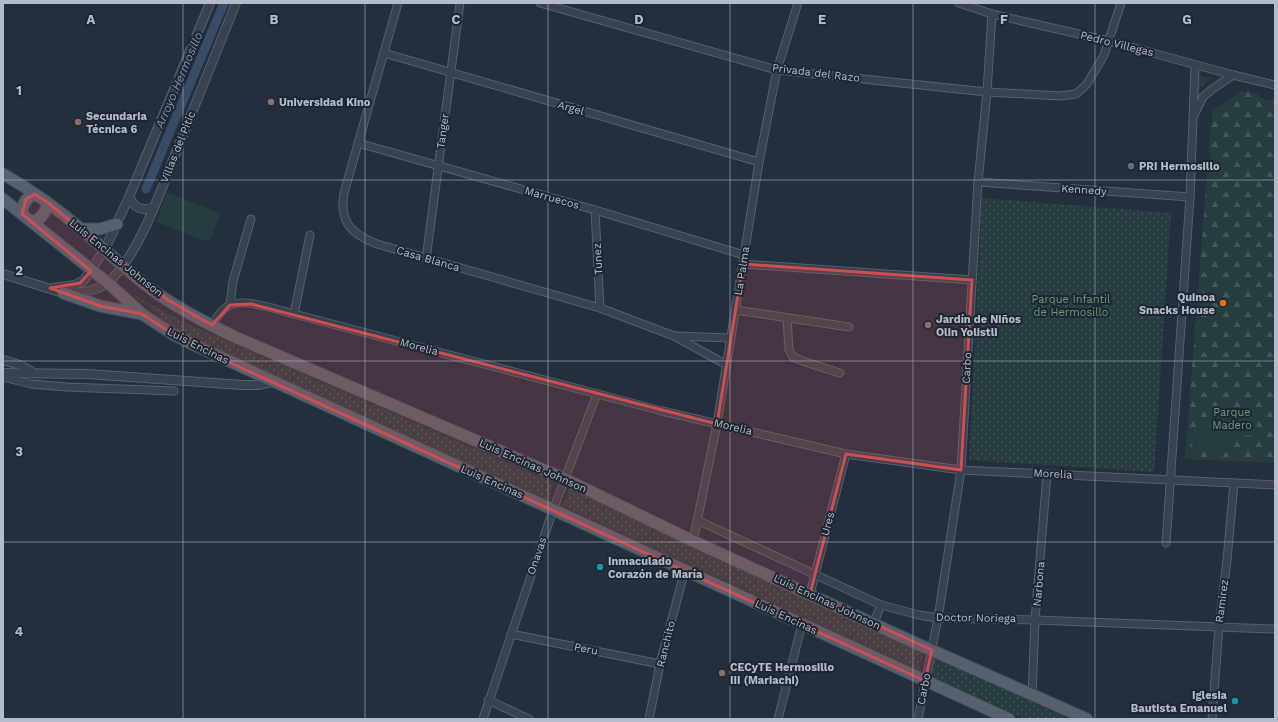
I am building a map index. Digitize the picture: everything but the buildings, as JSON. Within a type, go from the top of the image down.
[{"type":"main road","name":"Luis Encinas Johnson","points":[[3,174],[47,202],[150,288],[188,313],[235,337],[565,479],[693,541],[873,624],[1087,719]]},
{"type":"main road","points":[[22,214],[22,208],[26,199],[35,194]]},
{"type":"main road","name":"Luis Encinas","points":[[3,199],[91,271],[108,283],[142,314],[174,335],[224,360],[506,487],[553,510],[1009,719]]},
{"type":"main road","points":[[33,222],[42,217],[47,207],[47,202]]},
{"type":"main road","points":[[81,229],[100,229],[116,224]]},
{"type":"main road","points":[[63,293],[100,306],[142,314]]},
{"type":"street","points":[[50,288],[66,287],[80,283],[91,271],[105,249],[129,197],[210,3]]},
{"type":"street","name":"Villas del Pitic","points":[[108,283],[124,265],[133,251],[154,207],[236,3]]},
{"type":"street","name":"Casa Blanca","points":[[398,3],[342,204],[343,216],[355,234],[364,239],[426,259],[600,308],[674,336],[727,365]]},
{"type":"street","name":"Tanger","points":[[426,259],[460,3]]},
{"type":"street","name":"Privada del Razo","points":[[540,3],[777,70],[987,92],[1059,96],[1076,94],[1087,84],[1096,70],[1109,41]]},
{"type":"street","name":"La Palma","points":[[693,541],[717,424],[759,162],[777,70],[798,3]]},
{"type":"street","name":"Pedro Villegas","points":[[959,3],[974,5],[992,14],[1109,41],[1232,75],[1275,85]]},
{"type":"street","points":[[1109,41],[1121,3]]},
{"type":"street","name":"Carbo","points":[[918,719],[938,618],[961,470],[978,182],[987,92],[992,14]]},
{"type":"street","name":"Argel","points":[[384,53],[759,162]]},
{"type":"street","points":[[1166,543],[1190,197],[1196,65]]},
{"type":"street","points":[[1193,117],[1203,97],[1232,75]]},
{"type":"street","name":"Marruecos","points":[[358,143],[595,210],[744,255]]},
{"type":"street","name":"Kennedy","points":[[978,182],[1190,197]]},
{"type":"street","points":[[129,197],[132,203],[140,209],[154,207]]},
{"type":"street","name":"Tunez","points":[[595,210],[600,308]]},
{"type":"street","points":[[212,325],[217,317],[230,305],[233,281],[251,218]]},
{"type":"street","points":[[294,314],[310,235]]},
{"type":"street","points":[[743,264],[972,280]]},
{"type":"street","points":[[3,274],[63,293],[84,292],[108,283]]},
{"type":"street","name":"Morelia","points":[[230,305],[240,303],[251,304],[294,314],[597,394],[846,454],[961,470],[1275,485]]},
{"type":"street","points":[[736,310],[849,327]]},
{"type":"street","points":[[787,318],[789,350],[793,357],[840,373]]},
{"type":"street","points":[[674,336],[731,338]]},
{"type":"street","points":[[3,360],[20,365],[34,373]]},
{"type":"street","points":[[3,373],[141,377],[242,385],[258,385],[272,382]]},
{"type":"street","points":[[3,377],[31,384],[67,387],[174,391]]},
{"type":"street","name":"Onavas","points":[[483,719],[488,700],[553,510],[597,394]]},
{"type":"street","name":"Ures","points":[[810,594],[846,454]]},
{"type":"street","name":"Narbona","points":[[1032,695],[1047,474]]},
{"type":"street","name":"Ramirez","points":[[1212,719],[1219,626],[1234,483]]},
{"type":"street","name":"Doctor Noriega","points":[[697,520],[880,605],[904,612],[938,618],[1275,629]]},
{"type":"street","name":"Ranchito","points":[[649,719],[660,664],[684,570]]},
{"type":"street","points":[[873,624],[880,605]]},
{"type":"street","points":[[778,719],[802,624]]},
{"type":"street","name":"Peru","points":[[511,634],[660,664]]},
{"type":"street","points":[[488,700],[529,719]]},
{"type":"highlighted area","points":[[35,194],[47,202],[168,300],[212,325],[230,305],[251,304],[717,424],[743,264],[972,280],[961,470],[846,454],[810,594],[932,650],[925,681],[224,360],[174,335],[142,314],[100,306],[50,288],[80,283],[91,271],[22,214],[26,199]]},
{"type":"green space","points":[[1199,75],[1212,78],[1197,90]]},
{"type":"green space","name":"Parque Madero","points":[[1242,91],[1258,94],[1260,98],[1275,101],[1275,463],[1185,459],[1207,175],[1211,164],[1209,152],[1212,111]]},
{"type":"green space","points":[[167,193],[221,213],[209,242],[156,222]]},
{"type":"green space","name":"Parque Infantil de Hermosillo","points":[[982,198],[1171,213],[1154,472],[969,460]]},
{"type":"green space","points":[[134,295],[181,321],[554,483],[548,500],[175,329]]},
{"type":"green space","points":[[1232,420],[1257,421],[1256,436],[1232,435]]},
{"type":"green space","points":[[1193,429],[1230,430],[1229,453],[1192,451]]},
{"type":"green space","points":[[569,488],[924,651],[919,670],[562,506]]},
{"type":"green space","points":[[933,656],[1069,719],[1025,719],[928,674]]},
{"type":"waterway","name":"Arroyo Hermosillo","points":[[146,189],[224,3]]},
{"type":"place","name":"Universidad Kino","points":[[271,102]]},
{"type":"place","name":"Secundaria Técnica 6","points":[[78,122]]},
{"type":"place","name":"PRI Hermosillo","points":[[1131,166]]},
{"type":"place","name":"Quinoa Snacks House","points":[[1223,303]]},
{"type":"place","name":"Jardín de Niños Olin Yolistli","points":[[928,325]]},
{"type":"place","name":"Inmaculado Corazón de María","points":[[600,567]]},
{"type":"place","name":"CECyTE Hermosillo III (Mariachi)","points":[[722,673]]},
{"type":"place","name":"Iglesia Bautista Emanuel","points":[[1235,701]]}]
